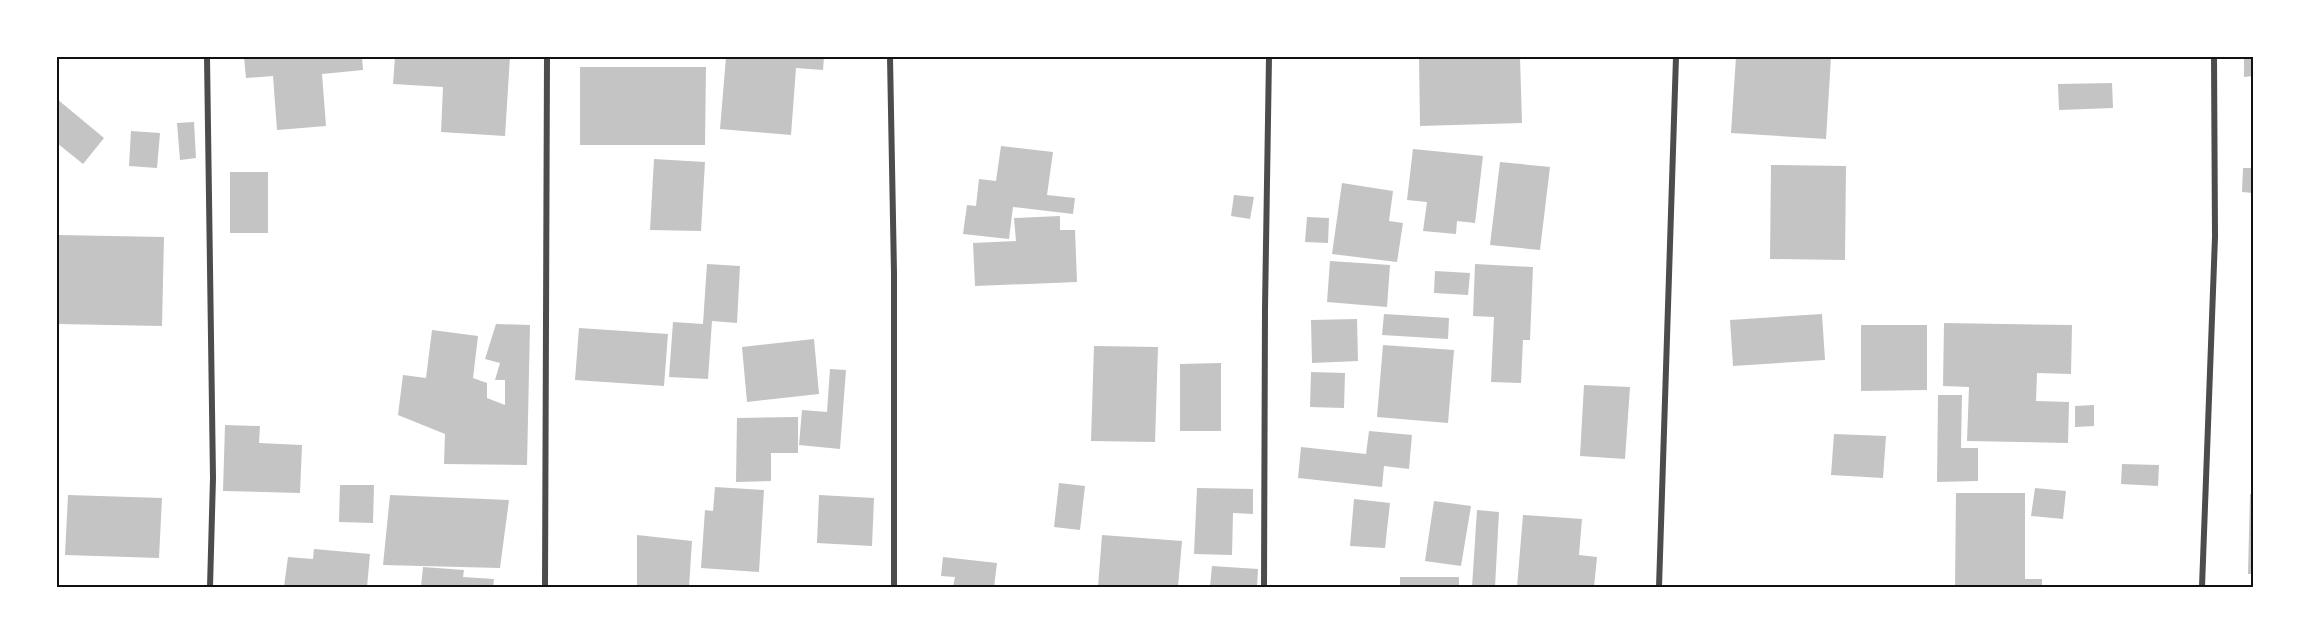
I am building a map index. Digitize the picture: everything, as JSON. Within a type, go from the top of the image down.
[{"type":"street","points":[[207,57],[213,478],[210,587]]},
{"type":"street","points":[[545,587],[547,57]]},
{"type":"street","points":[[890,57],[894,273],[894,587]]},
{"type":"street","points":[[1264,587],[1269,57]]},
{"type":"street","points":[[1659,587],[1676,57]]},
{"type":"street","points":[[2202,587],[2215,237],[2214,57]]},
{"type":"building","points":[[244,57],[362,57],[363,70],[322,74],[326,126],[277,130],[273,76],[246,78]]},
{"type":"building","points":[[395,57],[510,57],[505,136],[441,132],[443,87],[393,84]]},
{"type":"building","points":[[726,57],[824,57],[823,70],[796,68],[791,135],[720,129]]},
{"type":"building","points":[[1419,57],[1520,57],[1522,123],[1420,126]]},
{"type":"building","points":[[1736,57],[1831,57],[1826,139],[1731,133]]},
{"type":"building","points":[[2244,57],[2253,57],[2253,76],[2244,77]]},
{"type":"building","points":[[580,67],[706,67],[705,145],[580,145]]},
{"type":"building","points":[[2112,83],[2113,108],[2059,110],[2058,84]]},
{"type":"building","points":[[57,99],[104,138],[83,164],[57,143]]},
{"type":"building","points":[[194,122],[196,158],[180,160],[177,123]]},
{"type":"building","points":[[131,131],[160,133],[157,168],[129,166]]},
{"type":"building","points":[[1001,146],[1053,152],[1047,195],[1075,198],[1073,214],[1013,207],[1009,239],[963,234],[967,205],[976,206],[979,179],[996,181]]},
{"type":"building","points":[[1413,149],[1483,156],[1475,223],[1457,221],[1456,234],[1423,231],[1427,202],[1407,200]]},
{"type":"building","points":[[654,159],[705,162],[701,231],[650,230]]},
{"type":"building","points":[[1500,162],[1550,167],[1540,250],[1490,245]]},
{"type":"building","points":[[1771,165],[1846,166],[1845,260],[1770,259]]},
{"type":"building","points":[[2243,168],[2253,168],[2253,193],[2242,192]]},
{"type":"building","points":[[230,172],[268,172],[268,233],[230,233]]},
{"type":"building","points":[[1342,183],[1393,191],[1389,221],[1403,223],[1397,262],[1332,254]]},
{"type":"building","points":[[1234,195],[1254,197],[1250,219],[1231,216]]},
{"type":"building","points":[[1060,216],[1060,230],[1075,230],[1077,282],[975,286],[973,243],[1016,241],[1014,218]]},
{"type":"building","points":[[1307,217],[1329,218],[1328,243],[1305,242]]},
{"type":"building","points":[[59,235],[164,237],[162,326],[58,324]]},
{"type":"building","points":[[1330,261],[1390,265],[1387,307],[1327,302]]},
{"type":"building","points":[[707,264],[740,266],[737,323],[712,321],[708,379],[669,377],[673,322],[703,324]]},
{"type":"building","points":[[1475,264],[1533,267],[1530,340],[1523,340],[1521,383],[1491,382],[1494,317],[1473,316]]},
{"type":"building","points":[[1435,271],[1470,273],[1468,295],[1434,293]]},
{"type":"building","points":[[1384,314],[1449,318],[1448,339],[1382,335]]},
{"type":"building","points":[[1822,314],[1825,360],[1733,366],[1730,320]]},
{"type":"building","points":[[1357,319],[1358,361],[1312,363],[1311,320]]},
{"type":"building","points":[[1944,323],[2072,325],[2071,374],[2037,373],[2036,401],[2069,402],[2068,443],[1967,441],[1969,387],[1943,386]]},
{"type":"building","points":[[496,324],[530,325],[527,465],[444,464],[445,434],[398,415],[403,375],[426,378],[432,330],[478,336],[473,378],[487,383],[487,398],[505,405],[505,380],[495,380],[500,363],[485,359]]},
{"type":"building","points":[[1861,325],[1927,325],[1927,390],[1861,391]]},
{"type":"building","points":[[579,328],[668,334],[664,386],[575,380]]},
{"type":"building","points":[[814,339],[819,394],[747,402],[742,347]]},
{"type":"building","points":[[1383,345],[1454,350],[1448,423],[1377,417]]},
{"type":"building","points":[[1094,346],[1158,347],[1155,442],[1091,441]]},
{"type":"building","points":[[1221,363],[1221,431],[1180,431],[1180,364]]},
{"type":"building","points":[[830,369],[846,370],[840,449],[799,445],[802,410],[827,412]]},
{"type":"building","points":[[1311,372],[1345,373],[1344,408],[1310,407]]},
{"type":"building","points":[[1584,385],[1630,387],[1625,459],[1580,456]]},
{"type":"building","points":[[1938,395],[1962,395],[1961,448],[1978,448],[1978,481],[1937,482]]},
{"type":"building","points":[[2094,405],[2094,426],[2075,427],[2075,406]]},
{"type":"building","points":[[798,417],[798,453],[771,453],[771,481],[736,482],[737,418]]},
{"type":"building","points":[[225,425],[260,426],[259,443],[302,445],[300,493],[223,491]]},
{"type":"building","points":[[1369,431],[1412,435],[1409,469],[1384,466],[1382,487],[1298,478],[1301,447],[1366,454]]},
{"type":"building","points":[[1834,434],[1886,436],[1883,478],[1831,475]]},
{"type":"building","points":[[2122,464],[2159,465],[2158,486],[2121,484]]},
{"type":"building","points":[[1059,483],[1085,486],[1080,530],[1054,527]]},
{"type":"building","points":[[340,485],[374,485],[373,523],[339,522]]},
{"type":"building","points":[[715,487],[764,490],[759,572],[701,568],[705,510],[713,511]]},
{"type":"building","points":[[1197,488],[1253,489],[1253,514],[1233,513],[1232,555],[1194,554]]},
{"type":"building","points":[[2035,488],[2066,491],[2063,519],[2031,516]]},
{"type":"building","points":[[1956,493],[2025,493],[2025,579],[2042,579],[2042,587],[1955,587]]},
{"type":"building","points":[[2250,494],[2253,494],[2253,574],[2248,574]]},
{"type":"building","points":[[68,495],[162,498],[159,558],[65,555]]},
{"type":"building","points":[[390,495],[509,500],[500,568],[383,565]]},
{"type":"building","points":[[819,495],[874,498],[872,546],[817,543]]},
{"type":"building","points":[[1354,499],[1390,503],[1385,548],[1350,546]]},
{"type":"building","points":[[1434,501],[1471,506],[1461,566],[1425,561]]},
{"type":"building","points":[[1477,510],[1499,512],[1495,587],[1472,587]]},
{"type":"building","points":[[1523,515],[1582,519],[1579,555],[1597,557],[1594,587],[1517,587]]},
{"type":"building","points":[[637,535],[692,541],[689,587],[637,587]]},
{"type":"building","points":[[1102,535],[1182,541],[1178,587],[1098,587]]},
{"type":"building","points":[[314,549],[370,554],[367,587],[284,587],[288,557],[313,559]]},
{"type":"building","points":[[943,557],[997,563],[994,587],[953,587],[955,577],[941,576]]},
{"type":"building","points":[[1212,566],[1258,569],[1257,587],[1210,587]]},
{"type":"building","points":[[423,567],[464,570],[463,577],[494,579],[493,587],[421,587]]},
{"type":"building","points":[[1400,577],[1459,577],[1459,587],[1400,587]]}]
